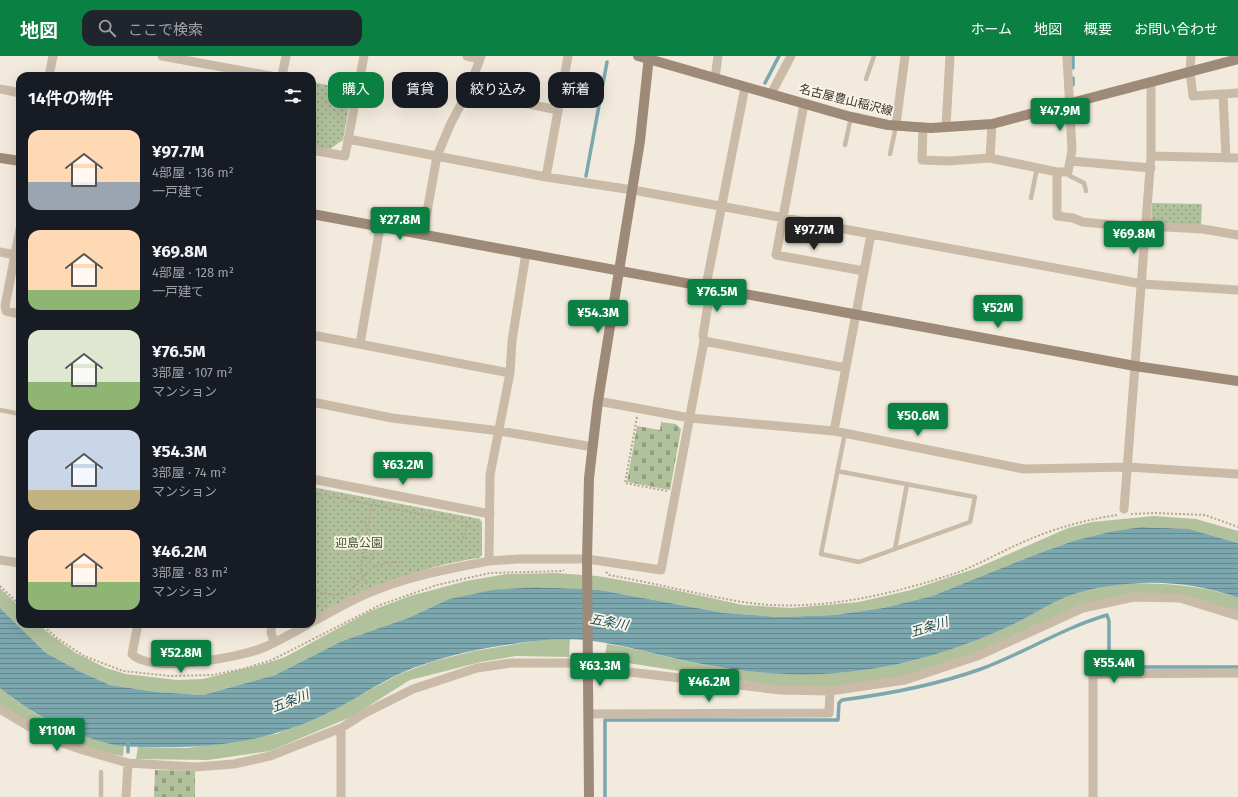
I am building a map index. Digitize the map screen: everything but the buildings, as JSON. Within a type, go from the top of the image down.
[{"type":"street","points":[[50,72],[53,56]]},
{"type":"street","points":[[162,56],[249,72]]},
{"type":"street","points":[[283,72],[286,56]]},
{"type":"street","points":[[316,151],[345,156],[364,56]]},
{"type":"street","points":[[467,56],[480,57],[475,72]]},
{"type":"street","points":[[546,177],[568,56]]},
{"type":"street","name":"名古屋豊山稲沢線","points":[[638,56],[851,117],[896,126],[923,127],[992,124],[1238,59]]},
{"type":"street","points":[[714,78],[718,56]]},
{"type":"street","points":[[771,94],[791,56]]},
{"type":"street","points":[[896,126],[906,56]]},
{"type":"street","points":[[946,127],[950,56]]},
{"type":"street","points":[[923,127],[922,160],[949,161],[990,158],[1057,172],[1068,172],[1072,150],[1066,56]]},
{"type":"street","points":[[1191,56],[1190,72],[1193,96],[1238,93]]},
{"type":"street","points":[[589,797],[587,567],[590,478],[598,401],[633,190],[649,58]]},
{"type":"street","points":[[1124,509],[1151,156],[1151,82]]},
{"type":"street","points":[[316,620],[371,592],[428,574],[489,562],[517,559],[587,567],[661,570],[704,341],[703,335],[709,287],[722,206],[745,87]]},
{"type":"street","points":[[0,89],[16,92]]},
{"type":"street","points":[[1223,94],[1226,158]]},
{"type":"street","points":[[804,104],[776,255],[864,271]]},
{"type":"street","points":[[540,106],[558,110]]},
{"type":"street","points":[[423,234],[437,156],[459,108]]},
{"type":"street","points":[[990,158],[992,124]]},
{"type":"street","points":[[348,139],[546,177],[633,190],[1142,284],[1238,290]]},
{"type":"street","points":[[1151,156],[1238,158]]},
{"type":"street","points":[[0,158],[16,160]]},
{"type":"street","points":[[1071,161],[1150,168]]},
{"type":"street","points":[[1057,172],[1057,216],[1073,218],[1083,222],[1146,227],[1203,229],[1238,235]]},
{"type":"street","points":[[316,215],[1136,366],[1238,381]]},
{"type":"street","points":[[360,344],[380,227]]},
{"type":"street","points":[[834,431],[871,234]]},
{"type":"street","points":[[0,252],[15,255]]},
{"type":"street","points":[[16,252],[5,306],[6,311],[16,313]]},
{"type":"street","points":[[489,562],[490,474],[500,431],[510,373],[512,341],[526,253]]},
{"type":"street","points":[[316,336],[510,373]]},
{"type":"street","points":[[704,341],[846,368]]},
{"type":"street","points":[[598,401],[690,418],[834,431],[1024,469],[1128,467],[1238,474]]},
{"type":"street","points":[[316,403],[392,418],[500,431],[593,447]]},
{"type":"street","points":[[316,480],[490,514]]},
{"type":"street","points":[[0,560],[16,562]]},
{"type":"street","points":[[0,709],[48,738],[83,750],[128,763],[195,767],[234,764],[270,756],[341,728],[365,713],[413,689],[477,668],[511,663],[589,663],[629,672],[780,690],[830,691],[905,680],[980,655],[1083,608],[1134,597],[1180,598],[1238,616]]},
{"type":"street","points":[[137,628],[132,654],[137,659],[169,664],[200,663],[260,649],[301,628]]},
{"type":"street","points":[[272,628],[274,642]]},
{"type":"street","points":[[1093,797],[1093,674],[1238,673]]},
{"type":"street","points":[[589,714],[829,713],[830,691]]},
{"type":"street","points":[[341,728],[341,797]]},
{"type":"street","points":[[126,797],[128,763]]},
{"type":"lane","points":[[866,79],[874,56]]},
{"type":"lane","points":[[845,145],[851,117]]},
{"type":"lane","points":[[890,154],[896,126]]},
{"type":"lane","points":[[1031,198],[1037,168]]},
{"type":"lane","points":[[1068,172],[1070,176],[1084,183],[1086,191]]},
{"type":"lane","points":[[0,410],[16,413]]},
{"type":"lane","points":[[837,471],[975,497],[970,522],[859,562],[821,554],[837,471],[845,433]]},
{"type":"lane","points":[[895,549],[907,484]]},
{"type":"lane","points":[[101,772],[101,797]]},
{"type":"path","points":[[638,408],[625,483],[676,493]]},
{"type":"path","points":[[316,495],[372,504],[467,523],[465,535],[460,541]]},
{"type":"path","points":[[371,592],[360,571],[373,500]]},
{"type":"path","points":[[587,567],[603,569],[609,575],[743,602],[790,606],[839,602],[882,595],[957,573],[1055,529],[1092,519],[1147,513],[1205,515],[1238,527]]},
{"type":"path","points":[[360,520],[369,522]]},
{"type":"path","points":[[363,557],[372,559],[375,543],[366,541]]},
{"type":"path","points":[[316,592],[334,595],[340,594],[351,588],[363,576],[378,566],[387,563],[400,562]]},
{"type":"path","points":[[46,628],[57,638],[84,656],[123,670],[170,676],[212,675],[243,669],[272,660],[380,604],[437,585],[490,574],[533,571],[562,571],[569,567]]},
{"type":"path","points":[[350,577],[358,581]]},
{"type":"path","points":[[0,586],[16,601]]},
{"type":"green space","points":[[316,83],[328,85],[328,108],[349,108],[343,140],[330,149],[316,147]]},
{"type":"green space","points":[[1152,203],[1202,204],[1201,226],[1151,223]]},
{"type":"green space","points":[[661,422],[676,424],[681,429],[670,490],[627,482],[637,426],[660,430]]},
{"type":"green space","name":"迎島公園","points":[[316,488],[480,519],[482,523],[482,555],[479,558],[434,567],[393,581],[316,615]]},
{"type":"green space","points":[[1154,516],[1196,519],[1238,531],[1238,543],[1189,529],[1141,527],[1073,541],[932,596],[883,608],[834,615],[780,617],[724,613],[600,590],[536,587],[449,599],[408,618],[342,641],[275,675],[203,695],[156,692],[110,685],[81,672],[46,653],[20,628],[43,628],[76,653],[106,668],[126,674],[177,680],[203,679],[285,657],[370,611],[410,596],[466,581],[507,574],[555,573],[597,576],[661,587],[743,605],[791,608],[859,602],[911,590],[977,568],[1068,528],[1092,522]]},
{"type":"green space","points":[[1118,583],[1178,585],[1223,593],[1238,598],[1238,613],[1133,594],[980,651],[904,676],[838,687],[781,687],[628,663],[604,661],[607,644],[690,662],[750,671],[810,674],[840,673],[870,669],[900,664],[951,649],[1014,624],[1065,597]]},
{"type":"green space","points":[[0,588],[16,603],[16,624],[0,608]]},
{"type":"green space","points":[[546,639],[570,639],[569,657],[516,656],[481,662],[410,680],[351,717],[270,751],[208,760],[136,759],[138,747],[187,748],[276,734],[313,720],[400,674],[434,661],[474,651]]},
{"type":"green space","points":[[0,688],[27,708],[58,725],[90,738],[124,746],[123,756],[107,753],[49,735],[0,706]]},
{"type":"green space","points":[[155,770],[195,771],[195,797],[154,797]]},
{"type":"water","name":"五条川","points":[[1141,527],[1189,529],[1238,543],[1238,598],[1217,591],[1174,584],[1152,583],[1108,586],[1066,597],[1014,624],[981,638],[930,656],[896,665],[830,674],[761,673],[738,670],[691,662],[618,645],[581,640],[544,640],[507,645],[470,651],[416,667],[388,679],[324,715],[294,728],[274,734],[215,745],[135,747],[103,742],[75,733],[48,720],[11,697],[0,688],[0,608],[16,624],[16,628],[20,628],[46,653],[81,672],[110,685],[156,692],[203,695],[275,675],[342,641],[408,618],[449,599],[493,590],[536,587],[600,590],[724,613],[780,617],[834,615],[883,608],[932,596],[1034,555],[1073,541],[1110,532]]},
{"type":"waterway","points":[[765,83],[779,56]]},
{"type":"waterway","points":[[1073,56],[1073,68]]},
{"type":"waterway","points":[[586,176],[607,62]]},
{"type":"waterway","points":[[1073,78],[1073,85]]},
{"type":"waterway","points":[[605,797],[605,720],[838,720],[839,703],[842,700],[912,688],[964,675],[997,663],[1091,620],[1107,615],[1109,621],[1109,667],[1238,667]]},
{"type":"waterway","points":[[128,743],[128,752]]}]
